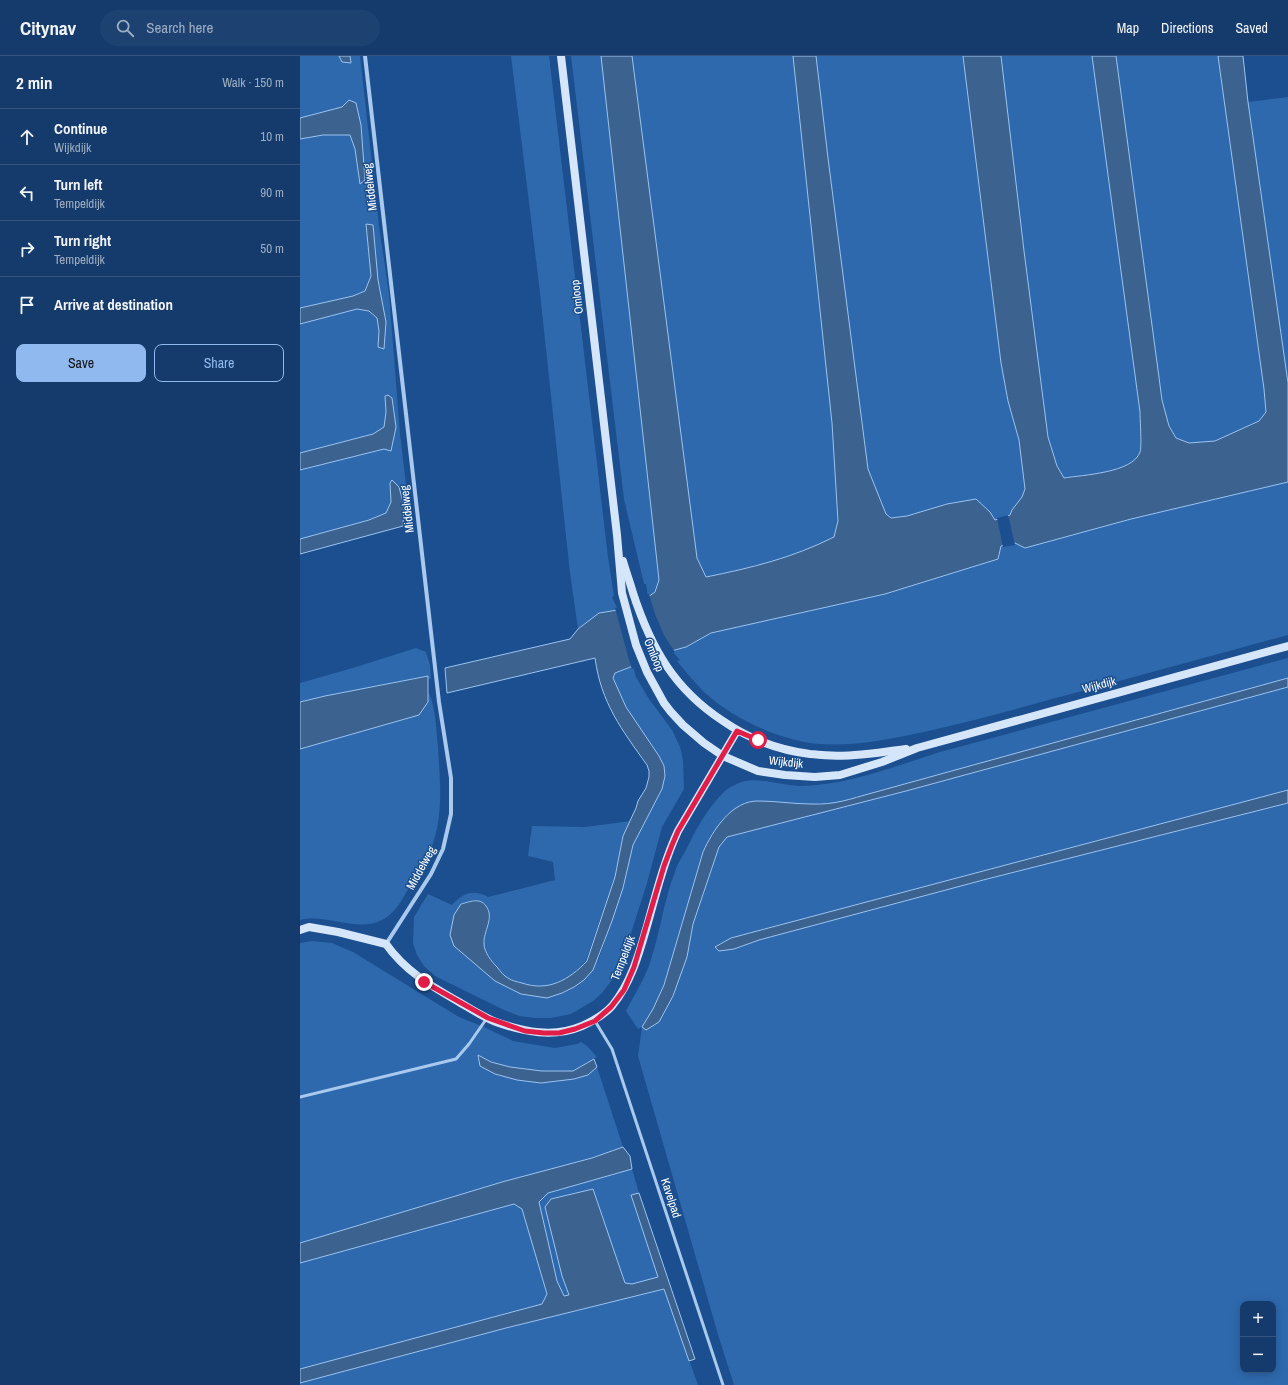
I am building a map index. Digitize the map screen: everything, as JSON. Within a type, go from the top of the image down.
[{"type":"street","name":"Middelweg","points":[[365,56],[439,702],[451,778],[451,814],[443,849],[431,874],[386,944]]},
{"type":"street","name":"Omloop","points":[[561,56],[617,535],[622,593],[636,645],[646,672],[664,703],[683,725],[704,743],[723,756]]},
{"type":"street","name":"Omloop","points":[[617,535],[626,571],[648,635],[667,667],[678,682],[696,701],[707,711],[737,731]]},
{"type":"street","name":"Wijkdijk","points":[[723,756],[758,771],[785,776],[815,777],[840,775],[882,762],[917,748],[1288,646]]},
{"type":"street","name":"Wijkdijk","points":[[737,731],[787,750],[811,754],[854,756],[917,748]]},
{"type":"street","name":"Tempeldijk","points":[[386,944],[395,957],[424,982],[488,1018],[525,1031],[544,1033],[559,1033],[575,1029],[595,1021],[611,1007],[624,990],[634,967],[664,866],[678,831],[737,731]]},
{"type":"street","points":[[300,930],[309,927],[338,932],[386,944]]},
{"type":"lane","points":[[300,1097],[456,1059],[488,1018]]},
{"type":"lane","name":"Kavelpad","points":[[595,1021],[612,1048],[723,1385]]},
{"type":"shaded area","points":[[300,56],[339,56],[342,62],[351,63],[350,56],[360,56],[379,226],[389,294],[400,434],[410,518],[403,519],[404,506],[390,483],[391,502],[386,513],[369,520],[300,539],[300,470],[384,449],[391,451],[396,427],[385,397],[386,412],[384,427],[373,434],[300,453],[300,324],[357,309],[369,311],[377,318],[379,331],[378,346],[383,349],[386,322],[366,225],[371,276],[365,291],[353,296],[300,308],[300,139],[323,135],[350,135],[355,149],[360,184],[365,180],[342,107],[300,118]]},
{"type":"shaded area","points":[[339,56],[350,56],[351,63],[342,62]]},
{"type":"shaded area","points":[[511,56],[549,56],[608,557],[614,596],[612,597],[618,610],[599,613],[578,629],[570,573],[539,284]]},
{"type":"shaded area","points":[[571,56],[601,56],[659,580],[655,592],[648,597],[624,499]]},
{"type":"shaded area","points":[[601,56],[632,56],[697,558],[706,577],[771,562],[803,551],[834,537],[838,521],[832,423],[793,56],[816,56],[868,469],[886,514],[891,518],[907,516],[947,504],[976,499],[990,512],[995,520],[1010,515],[1022,497],[1025,489],[1019,440],[1008,401],[1001,363],[963,56],[1001,56],[1048,437],[1057,466],[1064,478],[1118,469],[1135,459],[1141,449],[1140,412],[1092,56],[1116,56],[1162,400],[1169,426],[1176,438],[1189,443],[1215,441],[1259,421],[1266,412],[1218,56],[1243,56],[1248,102],[1288,383],[1288,482],[1131,519],[1025,548],[1015,543],[1001,546],[998,559],[885,594],[711,633],[686,647],[649,657],[633,666],[615,673],[613,678],[626,707],[659,756],[664,766],[665,776],[662,789],[633,845],[623,888],[593,970],[584,980],[574,987],[547,998],[521,994],[495,981],[454,946],[450,935],[454,915],[461,904],[471,901],[484,903],[489,915],[484,939],[485,950],[501,972],[511,980],[541,986],[558,982],[573,974],[587,961],[615,877],[623,836],[638,801],[646,788],[649,771],[647,765],[621,728],[607,702],[602,689],[595,658],[447,693],[445,668],[570,639],[578,629],[599,613],[618,610],[648,597],[655,592],[659,580]]},
{"type":"shaded area","points":[[632,56],[793,56],[832,423],[838,521],[834,537],[803,551],[772,562],[706,577],[697,558]]},
{"type":"shaded area","points":[[816,56],[963,56],[1001,363],[1008,401],[1019,440],[1025,489],[1022,497],[1010,515],[995,520],[990,512],[976,499],[947,504],[907,516],[890,518],[886,514],[868,469]]},
{"type":"shaded area","points":[[1001,56],[1092,56],[1140,412],[1140,452],[1135,459],[1118,469],[1064,478],[1057,466],[1048,437]]},
{"type":"shaded area","points":[[1116,56],[1218,56],[1266,412],[1259,421],[1215,441],[1189,443],[1176,438],[1169,426],[1162,400]]},
{"type":"shaded area","points":[[1288,97],[1288,383],[1248,102]]},
{"type":"shaded area","points":[[349,100],[356,103],[361,125],[365,180],[360,184],[355,149],[350,135],[323,135],[300,139],[300,118],[342,107]]},
{"type":"shaded area","points":[[366,224],[373,225],[378,280],[386,322],[384,349],[378,347],[379,331],[377,318],[369,311],[357,309],[300,324],[300,308],[353,296],[365,291],[371,276]]},
{"type":"shaded area","points":[[388,395],[392,398],[396,427],[391,451],[384,449],[300,470],[300,453],[373,434],[384,427],[386,412],[385,396]]},
{"type":"shaded area","points":[[392,480],[399,487],[404,506],[403,526],[300,554],[300,539],[369,520],[386,513],[391,502],[390,483]]},
{"type":"shaded area","points":[[1288,482],[1288,635],[954,725],[879,741],[834,745],[791,739],[764,730],[739,717],[727,710],[705,693],[677,661],[680,660],[672,651],[686,647],[711,633],[885,594],[998,559],[1001,546],[1015,543],[1025,548],[1131,519]]},
{"type":"shaded area","points":[[416,648],[426,652],[430,665],[431,679],[428,679],[427,676],[300,702],[300,683]]},
{"type":"shaded area","points":[[1288,658],[1288,678],[839,803],[779,803],[728,814],[713,833],[703,852],[664,985],[653,1009],[642,1027],[638,1029],[626,1011],[650,963],[671,882],[678,863],[707,812],[718,798],[731,787],[745,781],[752,780],[788,785],[819,785],[872,774],[940,752]]},
{"type":"shaded area","points":[[633,666],[636,677],[649,699],[672,730],[680,747],[683,760],[684,789],[662,827],[647,883],[624,955],[615,976],[602,993],[593,1001],[571,1014],[551,1018],[519,1016],[435,976],[424,966],[417,955],[413,943],[414,917],[428,894],[452,905],[464,895],[468,894],[478,893],[488,897],[555,880],[553,862],[528,856],[532,826],[585,827],[631,821],[623,836],[615,877],[586,961],[565,979],[557,983],[540,986],[521,983],[507,978],[486,952],[484,939],[490,918],[476,900],[461,904],[454,915],[495,981],[562,993],[584,980],[599,958],[623,888],[633,845],[662,789],[665,776],[664,766],[659,756],[626,707],[613,678],[615,673]]},
{"type":"shaded area","points":[[428,676],[428,702],[419,715],[300,749],[300,702]]},
{"type":"shaded area","points":[[1288,678],[1288,687],[906,791],[727,837],[719,847],[693,924],[687,957],[673,996],[659,1022],[646,1030],[642,1027],[653,1009],[664,985],[703,852],[718,826],[740,805],[759,801],[828,804],[842,801]]},
{"type":"shaded area","points":[[1288,687],[1288,790],[731,938],[715,947],[734,949],[759,940],[987,879],[1288,803],[1288,1385],[734,1385],[719,1338],[638,1056],[642,1027],[682,971],[687,957],[693,924],[719,847],[727,837],[906,791]]},
{"type":"shaded area","points":[[429,693],[433,706],[436,726],[440,773],[440,798],[438,824],[431,849],[424,863],[399,904],[392,913],[384,919],[374,923],[364,924],[353,924],[321,919],[300,920],[300,749],[405,719],[428,702]]},
{"type":"shaded area","points":[[1288,790],[1288,803],[987,879],[759,940],[734,949],[719,951],[715,947],[731,938]]},
{"type":"shaded area","points":[[312,941],[332,943],[353,952],[459,1017],[513,1041],[555,1048],[581,1042],[597,1057],[573,1071],[542,1071],[510,1067],[491,1062],[479,1056],[480,1066],[588,1075],[597,1067],[623,1147],[592,1158],[502,1182],[300,1243],[300,943]]},
{"type":"shaded area","points":[[478,1055],[491,1062],[510,1067],[542,1071],[573,1071],[594,1059],[597,1067],[588,1075],[574,1079],[541,1083],[517,1080],[495,1074],[480,1066]]},
{"type":"shaded area","points":[[623,1147],[630,1156],[632,1169],[548,1193],[539,1202],[557,1281],[564,1296],[569,1295],[562,1276],[545,1207],[551,1199],[593,1189],[625,1283],[632,1284],[658,1277],[631,1195],[639,1193],[695,1359],[689,1361],[664,1289],[506,1328],[300,1383],[300,1369],[542,1304],[547,1294],[522,1209],[514,1204],[300,1263],[300,1243],[502,1182],[592,1158]]},
{"type":"shaded area","points":[[632,1169],[639,1193],[631,1195],[658,1277],[632,1284],[625,1283],[593,1189],[551,1199],[562,1276],[569,1295],[564,1296],[557,1281],[539,1202],[548,1193]]},
{"type":"shaded area","points":[[514,1204],[522,1209],[547,1294],[542,1304],[300,1369],[300,1263]]},
{"type":"shaded area","points":[[664,1289],[698,1385],[300,1385],[300,1383],[506,1328]]},
{"type":"pier","points":[[1008,515],[1015,545],[1003,547],[997,518]]},
{"type":"pier","points":[[649,594],[655,614],[665,637],[675,652],[649,659],[632,669],[615,608],[634,603],[639,598]]},
{"type":"route","points":[[424,982],[488,1018],[525,1031],[559,1033],[575,1029],[595,1021],[611,1007],[624,990],[644,938],[664,866],[678,831],[737,731],[758,740]]}]
